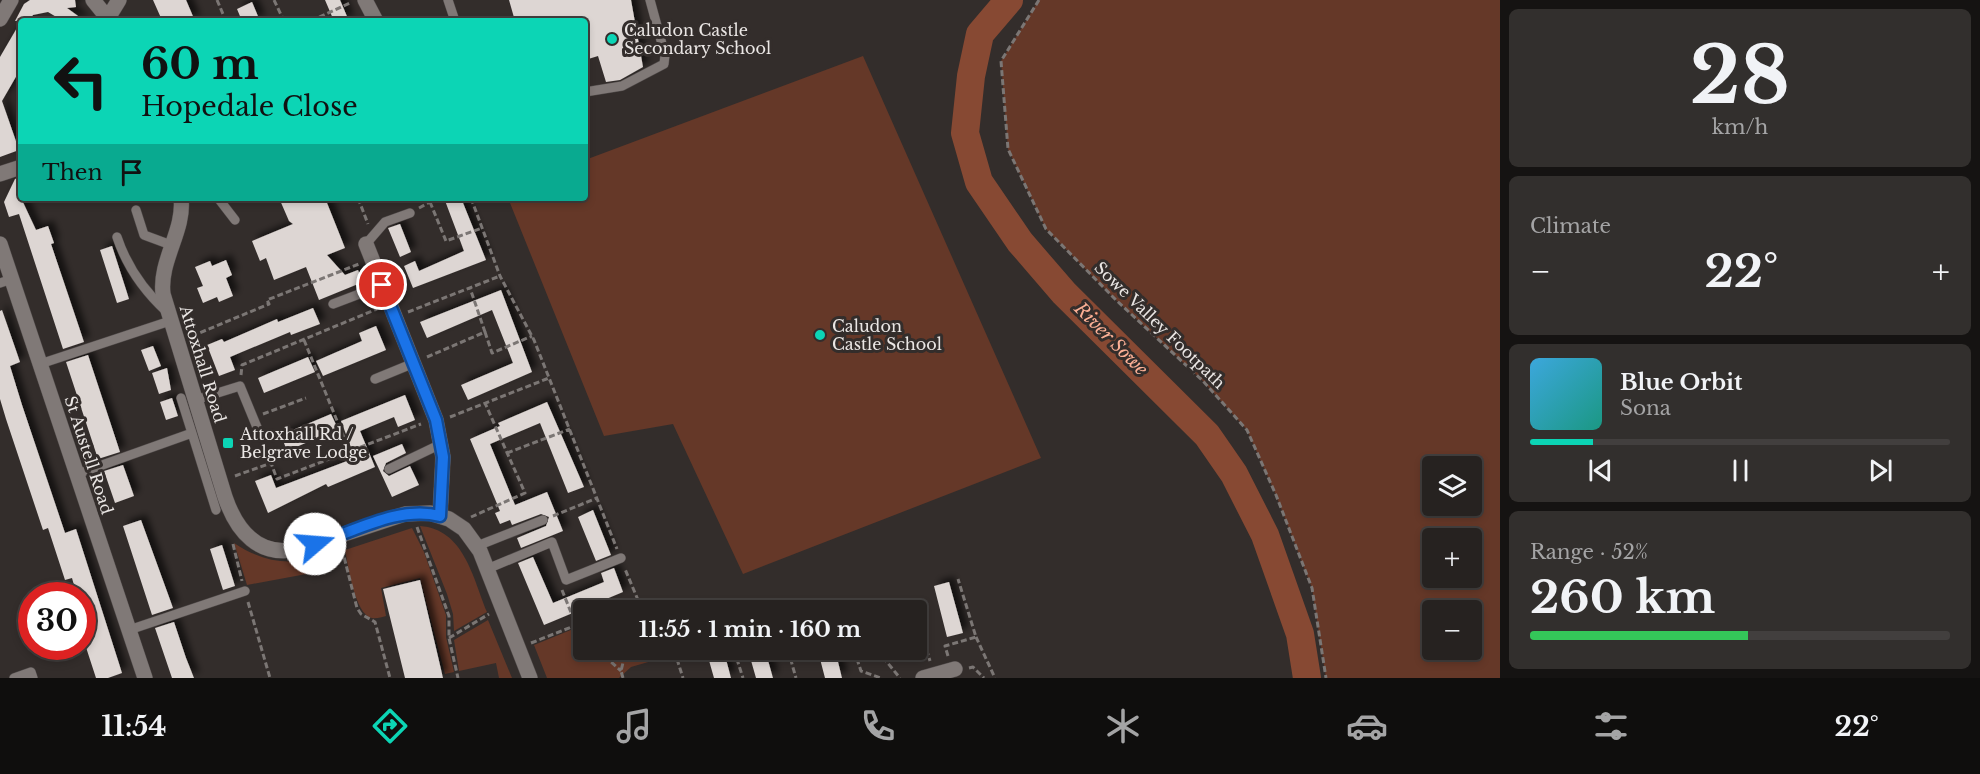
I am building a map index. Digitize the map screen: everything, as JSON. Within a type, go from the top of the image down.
[{"type":"street","points":[[0,19],[11,0]]},
{"type":"street","points":[[93,0],[107,18]]},
{"type":"street","points":[[110,18],[119,0]]},
{"type":"street","points":[[365,0],[374,18]]},
{"type":"street","points":[[0,174],[18,167]]},
{"type":"street","name":"Attoxhall Road","points":[[181,201],[179,220],[162,280],[168,316],[178,346],[188,399],[238,528],[259,545],[273,550],[290,551],[399,516],[421,512],[440,516],[457,524],[477,546],[530,678]]},
{"type":"street","name":"St Austell Road","points":[[0,244],[6,281],[40,364],[145,678]]},
{"type":"street","points":[[366,244],[436,420],[444,474],[440,516]]},
{"type":"street","points":[[929,676],[953,669]]},
{"type":"lane","points":[[448,0],[454,18]]},
{"type":"lane","points":[[588,92],[622,86],[664,64],[665,55],[650,0]]},
{"type":"lane","points":[[220,201],[235,220]]},
{"type":"lane","points":[[136,210],[144,235],[171,245]]},
{"type":"lane","points":[[366,244],[385,222],[410,213]]},
{"type":"lane","points":[[40,364],[168,316],[147,293],[125,260],[117,237]]},
{"type":"lane","points":[[333,304],[382,285]]},
{"type":"lane","points":[[375,379],[414,363]]},
{"type":"lane","points":[[216,510],[192,433],[188,399],[240,386],[261,437]]},
{"type":"lane","points":[[77,474],[192,433]]},
{"type":"lane","points":[[388,469],[441,444]]},
{"type":"lane","points":[[477,546],[543,520]]},
{"type":"lane","points":[[487,569],[552,542],[566,580],[621,558]]},
{"type":"lane","points":[[129,630],[245,591]]},
{"type":"lane","points":[[14,678],[31,672],[33,678]]},
{"type":"path","points":[[217,0],[225,18]]},
{"type":"path","points":[[274,0],[283,18]]},
{"type":"path","points":[[318,18],[357,0]]},
{"type":"path","name":"Sowe Valley Footpath","points":[[1039,0],[1000,61],[1008,148],[1046,229],[1116,300],[1203,381],[1247,430],[1276,495],[1312,588],[1326,678]]},
{"type":"path","points":[[359,201],[370,229],[366,244]]},
{"type":"path","points":[[472,201],[500,276],[532,336],[638,600]]},
{"type":"path","points":[[430,202],[446,241],[482,228]]},
{"type":"path","points":[[178,346],[190,337],[269,304],[267,300],[372,259]]},
{"type":"path","points":[[240,386],[242,366],[304,340],[393,310],[470,288],[500,276]]},
{"type":"path","points":[[470,288],[492,353],[532,336]]},
{"type":"path","points":[[414,363],[485,332]]},
{"type":"path","points":[[304,340],[350,450]]},
{"type":"path","points":[[221,481],[271,463],[277,479],[350,450],[444,419],[549,378]]},
{"type":"path","points":[[253,418],[306,398]]},
{"type":"path","points":[[457,524],[525,493],[485,403]]},
{"type":"path","points":[[507,453],[570,429]]},
{"type":"path","points":[[543,520],[597,498]]},
{"type":"path","points":[[421,512],[417,527],[449,616],[449,638],[458,678]]},
{"type":"path","points":[[339,536],[357,608],[368,620],[375,622],[390,678]]},
{"type":"path","points":[[958,579],[976,637],[995,678]]},
{"type":"path","points":[[566,580],[559,583],[573,620]]},
{"type":"path","points":[[449,638],[502,609]]},
{"type":"path","points":[[518,648],[573,626]]},
{"type":"path","points":[[953,669],[945,646],[976,637]]},
{"type":"path","points":[[609,660],[621,671]]},
{"type":"path","points":[[623,678],[621,671],[624,660]]},
{"type":"path","points":[[677,660],[683,678]]},
{"type":"path","points":[[737,660],[743,678]]},
{"type":"path","points":[[791,660],[796,678]]},
{"type":"path","points":[[857,660],[861,671],[881,678]]},
{"type":"path","points":[[885,660],[900,678]]},
{"type":"path","points":[[926,660],[929,676]]},
{"type":"shaded area","points":[[1039,0],[1500,0],[1500,678],[1326,678],[1312,588],[1276,495],[1247,430],[1203,381],[1116,300],[1046,229],[1008,149],[1001,61]]},
{"type":"shaded area","points":[[863,56],[1041,458],[743,574],[673,424],[604,436],[509,201],[588,201],[588,159]]},
{"type":"shaded area","points":[[420,526],[435,529],[457,546],[465,557],[487,612],[454,631],[453,614],[447,594]]},
{"type":"shaded area","points":[[412,528],[424,552],[446,615],[446,637],[454,672],[445,674],[420,578],[381,588],[386,616],[377,618],[366,615],[353,588],[345,550]]},
{"type":"shaded area","points":[[234,543],[256,555],[279,561],[302,561],[326,554],[328,570],[247,585]]},
{"type":"shaded area","points":[[488,620],[512,678],[499,678],[496,663],[459,671],[454,640]]},
{"type":"shaded area","points":[[573,629],[573,660],[655,660],[631,667],[619,678],[547,678],[534,645]]},
{"type":"building","points":[[30,0],[75,0],[76,7],[67,8],[81,18],[58,18],[48,12],[33,15],[31,18],[18,18],[18,21],[15,21],[24,4]]},
{"type":"building","points":[[153,0],[186,0],[194,18],[166,18],[165,16],[161,18]]},
{"type":"building","points":[[325,0],[340,0],[348,18],[333,18]]},
{"type":"building","name":"Caludon Castle Secondary School","points":[[509,0],[631,0],[643,67],[620,80],[606,82],[598,56],[588,59],[588,18],[514,18]]},
{"type":"building","points":[[252,2],[259,18],[241,18],[237,9]]},
{"type":"building","points":[[18,26],[18,73],[2,101],[18,150],[0,157],[0,57]]},
{"type":"building","points":[[18,178],[18,201],[22,201],[36,230],[48,226],[54,243],[51,244],[84,342],[63,349],[19,214],[9,217],[4,202],[15,179]]},
{"type":"building","points":[[280,201],[326,201],[345,248],[327,255],[345,275],[358,270],[363,282],[319,300],[306,267],[274,280],[266,258],[260,261],[252,241],[293,224],[289,221]]},
{"type":"building","points":[[445,201],[462,201],[486,260],[413,288],[404,266],[415,261],[419,271],[464,251]]},
{"type":"building","points":[[400,224],[411,252],[400,257],[388,228]]},
{"type":"building","points":[[112,246],[129,299],[117,303],[100,250]]},
{"type":"building","points":[[226,260],[232,275],[226,278],[233,296],[219,302],[217,297],[203,303],[197,288],[203,286],[195,267],[210,261],[212,266]]},
{"type":"building","points":[[501,290],[532,372],[468,400],[461,385],[513,363],[492,310],[427,338],[420,322]]},
{"type":"building","points":[[313,308],[320,324],[291,335],[290,332],[230,357],[235,370],[219,376],[207,345],[222,339],[224,342],[277,319],[278,322]]},
{"type":"building","points":[[2,310],[20,362],[10,366],[65,533],[76,529],[93,582],[73,582],[72,578],[65,580],[48,528],[43,530],[0,399],[0,311]]},
{"type":"building","points":[[376,326],[386,350],[323,376],[316,361],[362,341],[359,333]]},
{"type":"building","points":[[153,346],[161,366],[149,371],[141,350]]},
{"type":"building","points":[[88,355],[120,452],[98,459],[66,362]]},
{"type":"building","points":[[308,357],[315,372],[264,393],[258,378]]},
{"type":"building","points":[[167,368],[171,390],[159,394],[152,373]]},
{"type":"building","points":[[405,395],[415,420],[398,427],[394,417],[360,431],[375,467],[328,487],[326,484],[268,513],[255,481],[271,475],[276,488],[355,458],[341,421]]},
{"type":"building","points":[[172,398],[178,416],[166,420],[160,402]]},
{"type":"building","points":[[547,402],[584,487],[568,493],[540,423],[490,444],[515,505],[547,492],[563,531],[521,548],[517,538],[546,526],[549,517],[541,514],[512,525],[510,520],[500,524],[495,513],[500,511],[470,439],[500,426],[498,423]]},
{"type":"building","points":[[331,414],[338,429],[287,451],[281,435]]},
{"type":"building","points":[[402,444],[406,453],[386,463],[383,471],[389,476],[410,466],[419,485],[392,497],[373,456]]},
{"type":"building","points":[[123,465],[134,496],[115,503],[104,471]]},
{"type":"building","points":[[593,510],[611,555],[596,561],[578,517]]},
{"type":"building","points":[[141,520],[173,608],[152,615],[123,526]]},
{"type":"building","points":[[222,545],[235,586],[223,590],[210,549]]},
{"type":"building","points":[[533,557],[553,603],[604,582],[601,573],[614,568],[623,592],[604,600],[573,600],[573,613],[544,625],[518,563]]},
{"type":"building","points":[[420,580],[443,678],[405,678],[383,589]]},
{"type":"building","points":[[949,582],[963,633],[947,637],[934,586]]},
{"type":"building","points":[[96,592],[122,673],[108,678],[96,678],[90,660],[96,660]]},
{"type":"building","points":[[174,622],[194,678],[172,678],[155,628]]},
{"type":"building","points":[[709,660],[726,660],[731,678],[714,678]]},
{"type":"building","points":[[751,660],[768,660],[773,678],[756,678]]},
{"type":"building","points":[[820,660],[838,660],[842,678],[825,678]]},
{"type":"waterway","name":"River Sowe","points":[[1009,0],[980,34],[971,76],[965,133],[979,182],[1020,242],[1064,293],[1207,435],[1234,474],[1265,535],[1300,634],[1307,678]]},
{"type":"place","name":"Caludon Castle Secondary School","points":[[612,39]]},
{"type":"place","name":"Caludon Castle School","points":[[820,335]]},
{"type":"place","name":"Attoxhall Rd / Belgrave Lodge","points":[[228,443]]},
{"type":"route","points":[[315,544],[412,513],[421,512],[440,516],[444,474],[441,441],[436,420],[382,285]]}]
